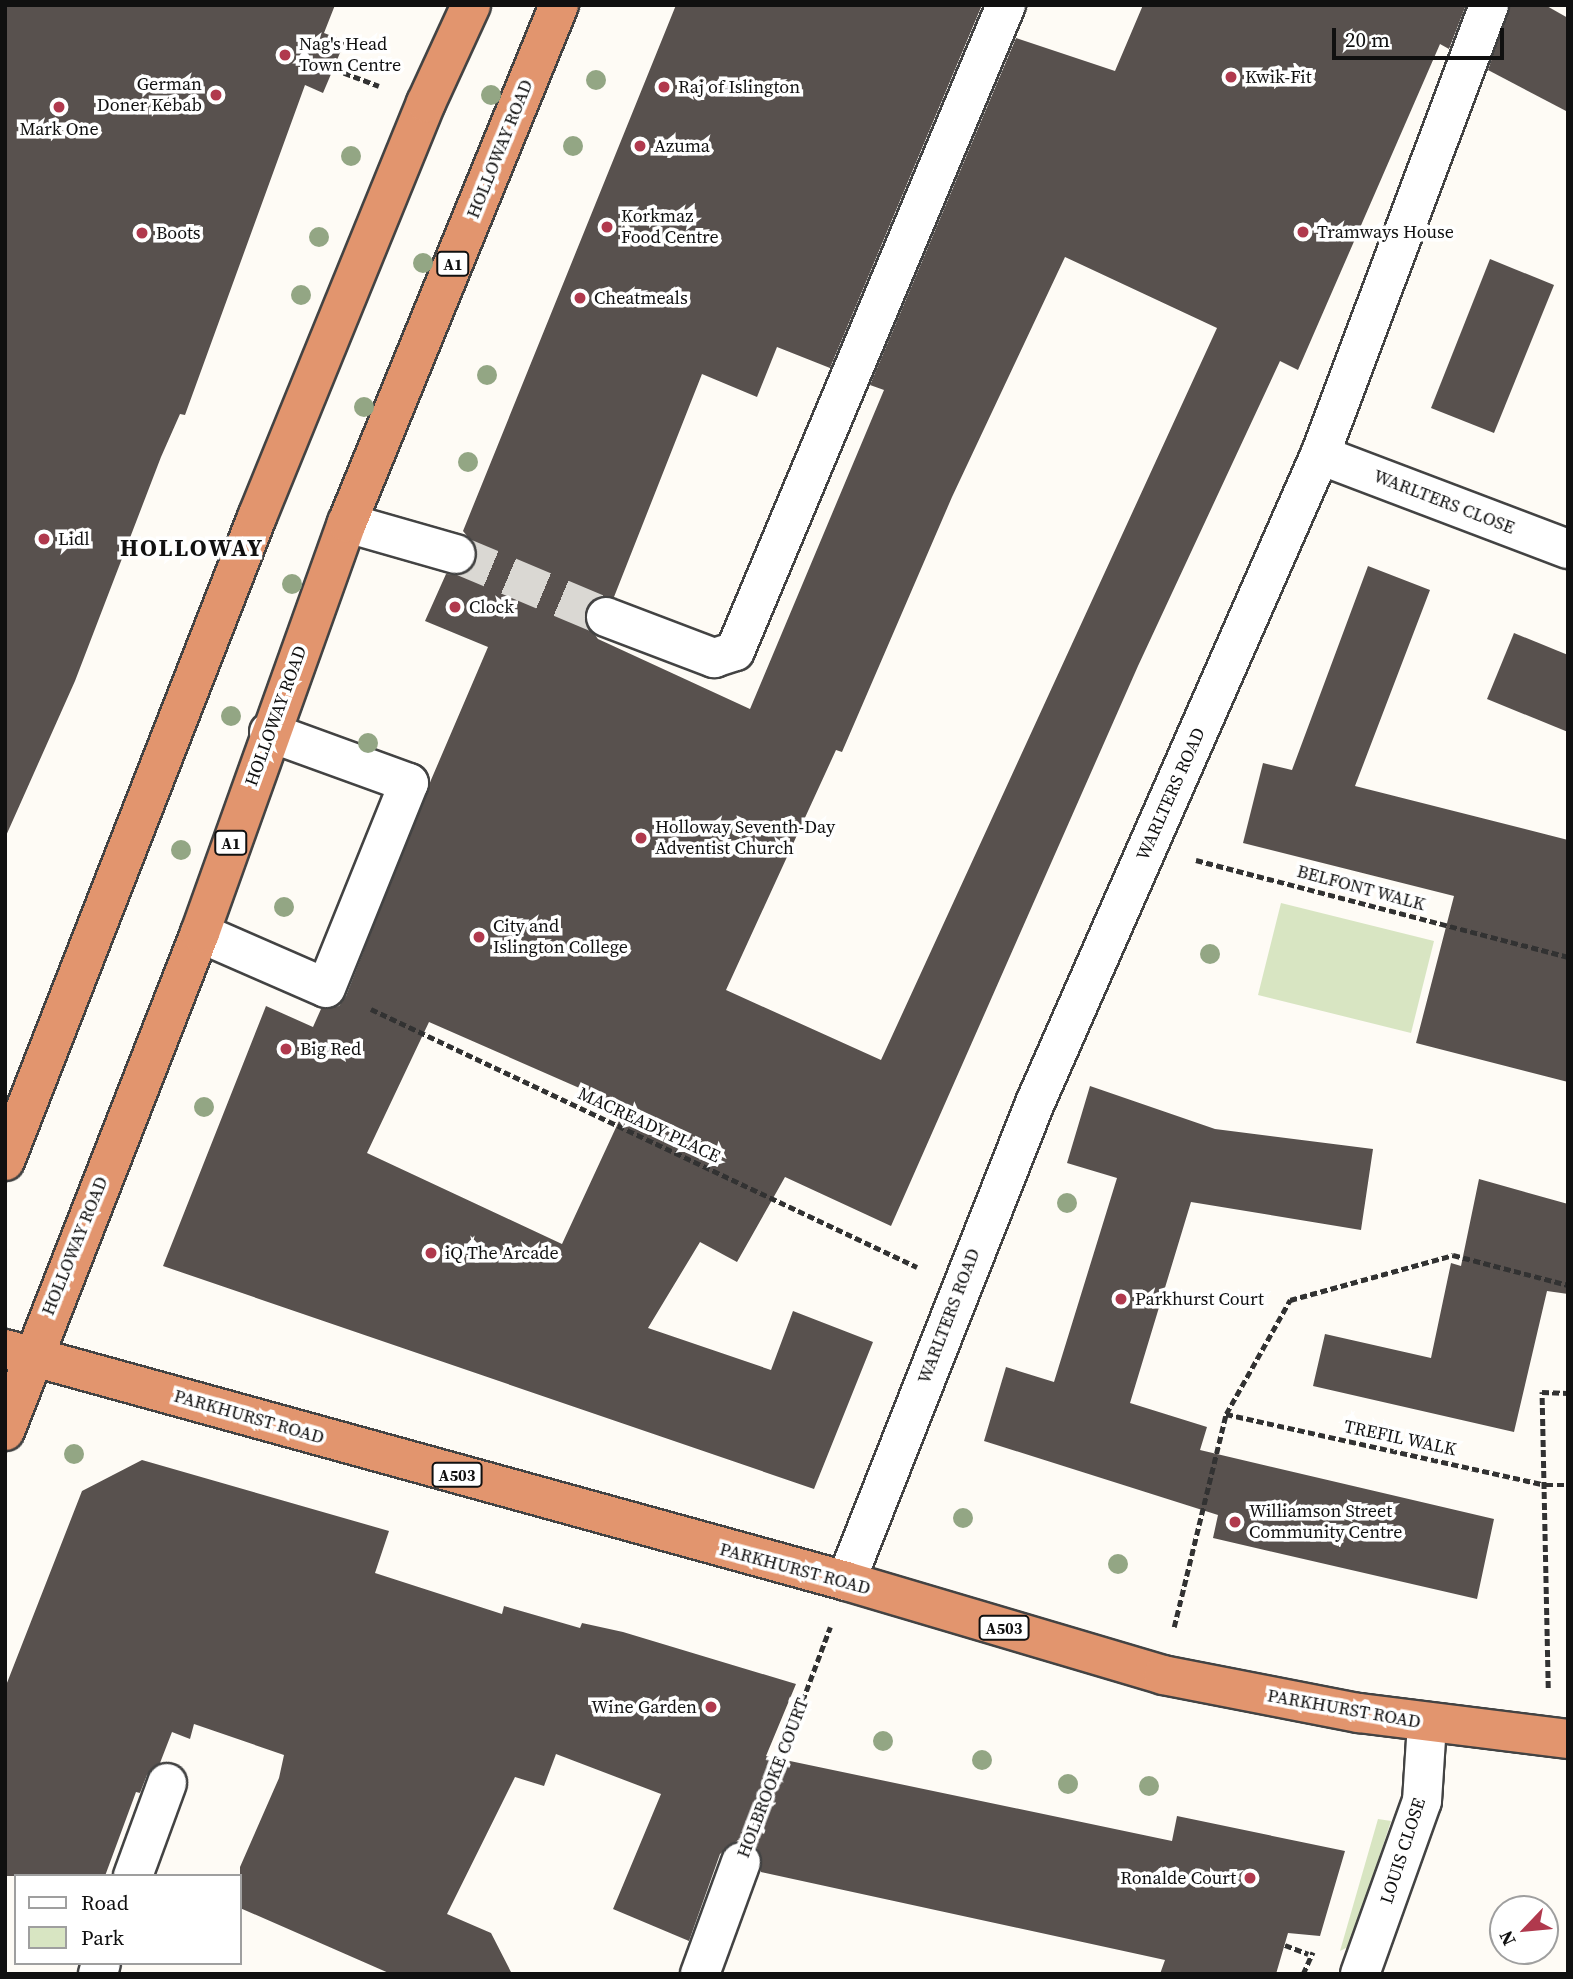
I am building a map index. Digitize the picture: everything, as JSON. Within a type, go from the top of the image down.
[{"type":"highway","points":[[5,1161],[257,517],[426,103],[471,5]]},
{"type":"highway","name":"HOLLOWAY ROAD","points":[[5,1431],[18,1352],[201,933],[269,732],[347,523],[559,5]]},
{"type":"highway","name":"PARKHURST ROAD","points":[[18,1352],[846,1581],[1163,1675],[1427,1723],[1568,1739]]},
{"type":"street","points":[[606,617],[714,658],[736,651],[1006,5]]},
{"type":"street","name":"WARLTERS ROAD","points":[[846,1581],[959,1287],[1320,455],[1489,5]]},
{"type":"street","name":"WARLTERS CLOSE","points":[[1320,455],[1568,549]]},
{"type":"street","points":[[347,523],[456,554]]},
{"type":"street","points":[[201,933],[326,988],[409,783],[269,732]]},
{"type":"street","name":"LOUIS CLOSE","points":[[1360,1974],[1422,1801],[1427,1723]]},
{"type":"street","points":[[134,1874],[167,1783]]},
{"type":"street","name":"HOLBROOKE COURT","points":[[700,1974],[741,1862]]},
{"type":"path","name":"BELFONT WALK","points":[[1147,849],[1568,957]]},
{"type":"path","name":"MACREADY PLACE","points":[[326,988],[959,1287]]},
{"type":"path","points":[[1163,1675],[1226,1414],[1290,1300],[1453,1255],[1568,1285]]},
{"type":"path","points":[[1549,1659],[1542,1392],[1568,1392]]},
{"type":"path","name":"TREFIL WALK","points":[[1226,1414],[1546,1485],[1568,1485]]},
{"type":"path","name":"HOLBROOKE COURT","points":[[741,1862],[846,1581]]},
{"type":"path","points":[[1285,1945],[1308,1954]]},
{"type":"green space","points":[[1281,903],[1434,941],[1411,1033],[1258,995]]},
{"type":"green space","points":[[1378,1819],[1391,1821],[1350,1946],[1340,1951]]},
{"type":"building","points":[[5,5],[335,5],[324,33],[345,41],[323,93],[305,85],[185,415],[180,414],[161,457],[75,681],[5,838]]},
{"type":"building","points":[[676,5],[982,5],[830,368],[777,347],[757,397],[702,374],[614,597],[593,600],[585,610],[585,621],[598,639],[750,709],[884,390],[870,385],[1016,38],[1115,71],[1143,5],[1466,5],[1449,49],[1440,44],[1298,370],[1280,361],[1138,666],[891,1226],[785,1177],[737,1262],[700,1242],[648,1328],[771,1370],[793,1311],[873,1342],[814,1489],[163,1266],[266,1006],[313,1027],[321,1009],[339,1006],[346,996],[431,780],[488,647],[425,621],[446,574],[462,575],[477,561],[477,548],[463,531]],"holes":[[[1065,257],[1217,328],[881,1060],[726,990],[836,750],[842,752],[952,497]],[[429,1022],[625,1108],[562,1244],[367,1153]]]},
{"type":"building","points":[[1510,5],[1545,5],[1568,18],[1568,112],[1488,70]]},
{"type":"building","points":[[1490,259],[1554,285],[1494,433],[1431,408]]},
{"type":"building","points":[[1368,566],[1430,590],[1355,786],[1568,840],[1568,1082],[1416,1043],[1454,896],[1243,843],[1263,763],[1292,770]]},
{"type":"building","points":[[1514,633],[1568,655],[1568,732],[1487,699]]},
{"type":"building","name":"Parkhurst Court","points":[[1090,1086],[1215,1129],[1373,1149],[1361,1230],[1191,1202],[1130,1403],[1207,1427],[1200,1450],[1494,1519],[1477,1599],[1213,1538],[1218,1515],[984,1441],[1006,1367],[1054,1382],[1117,1178],[1067,1163]]},
{"type":"building","points":[[1479,1179],[1568,1204],[1568,1294],[1547,1291],[1514,1432],[1313,1386],[1325,1334],[1431,1358],[1451,1263],[1461,1266]]},
{"type":"building","points":[[142,1460],[389,1531],[375,1573],[502,1614],[504,1606],[580,1628],[582,1623],[623,1632],[796,1684],[766,1756],[1172,1841],[1177,1816],[1345,1851],[1320,1936],[1288,1933],[1276,1974],[1160,1974],[1165,1960],[761,1872],[758,1849],[738,1840],[720,1854],[689,1941],[613,1909],[661,1794],[556,1754],[544,1786],[515,1777],[447,1914],[491,1933],[512,1974],[391,1974],[242,1909],[240,1867],[279,1778],[284,1755],[194,1724],[190,1739],[172,1732],[160,1763],[147,1775],[140,1793],[136,1792],[106,1874],[5,1876],[5,1688],[82,1491]]},
{"type":"tunnel","points":[[456,554],[606,617]]},
{"type":"place","name":"Nag's Head Town Centre","points":[[285,55]]},
{"type":"place","name":"Kwik-Fit","points":[[1231,77]]},
{"type":"place","name":"Raj of Islington","points":[[664,87]]},
{"type":"place","name":"German Doner Kebab","points":[[216,95]]},
{"type":"place","name":"Mark One","points":[[59,107]]},
{"type":"place","name":"Azuma","points":[[640,146]]},
{"type":"place","name":"Korkmaz Food Centre","points":[[607,227]]},
{"type":"place","name":"Tramways House","points":[[1303,232]]},
{"type":"place","name":"Boots","points":[[142,233]]},
{"type":"place","name":"Cheatmeals","points":[[580,298]]},
{"type":"place","name":"Lidl","points":[[44,539]]},
{"type":"place","name":"Clock","points":[[455,607]]},
{"type":"place","name":"Holloway Seventh-Day Adventist Church","points":[[641,838]]},
{"type":"place","name":"City and Islington College","points":[[479,937]]},
{"type":"place","name":"Big Red","points":[[286,1049]]},
{"type":"place","name":"iQ The Arcade","points":[[431,1253]]},
{"type":"place","name":"Parkhurst Court","points":[[1121,1299]]},
{"type":"place","name":"Williamson Street Community Centre","points":[[1235,1522]]},
{"type":"place","name":"Wine Garden","points":[[711,1707]]},
{"type":"place","name":"Ronalde Court","points":[[1250,1878]]},
{"type":"district","name":"HOLLOWAY","points":[[192,548]]}]
